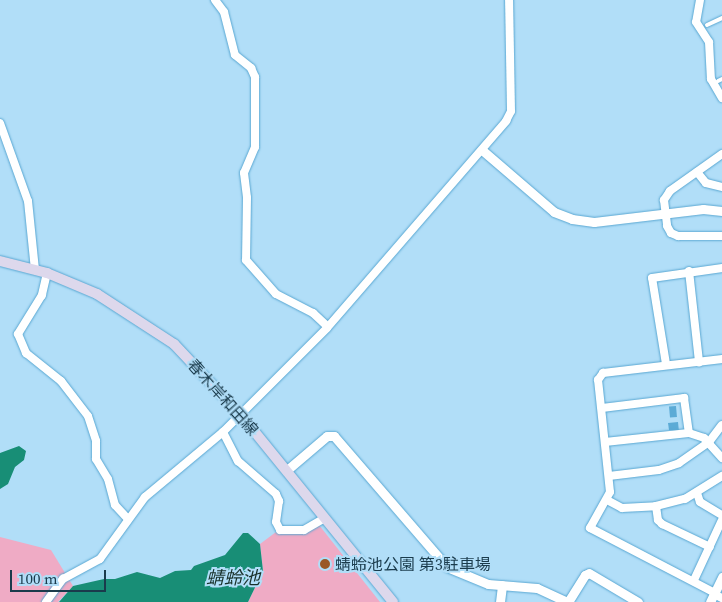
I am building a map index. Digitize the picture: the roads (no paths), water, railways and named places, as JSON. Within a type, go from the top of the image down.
[{"type":"main road","name":"春木岸和田線","points":[[0,261],[47,274],[97,294],[150,326],[194,362],[288,470],[393,602]]},
{"type":"street","points":[[215,0],[224,12],[235,55],[251,68],[255,77],[255,147],[244,172],[247,198],[246,260],[276,294],[313,313],[326,325]]},
{"type":"street","points":[[46,602],[63,579],[100,559],[127,518],[146,497],[223,432],[327,328],[482,150],[511,111],[509,0]]},
{"type":"street","points":[[700,0],[696,22],[709,42],[711,79],[722,98]]},
{"type":"street","points":[[0,123],[28,202],[35,270]]},
{"type":"street","points":[[482,150],[554,212],[572,219],[594,222],[722,210]]},
{"type":"street","points":[[722,154],[666,196],[666,214],[667,226],[678,236],[722,236]]},
{"type":"street","points":[[697,172],[706,183],[722,187]]},
{"type":"street","points":[[666,364],[652,278],[689,271],[722,268]]},
{"type":"street","points":[[689,271],[699,362]]},
{"type":"street","points":[[47,274],[42,295],[18,334],[26,353],[61,381],[88,416],[96,441],[96,459],[108,479],[115,505],[127,518]]},
{"type":"street","points":[[722,359],[666,364],[603,373],[598,380],[609,476],[607,500],[590,528],[593,532],[618,541],[694,580],[715,597],[722,577]]},
{"type":"street","points":[[602,408],[684,398],[689,433]]},
{"type":"street","points":[[609,476],[659,470],[679,463],[709,442],[722,425]]},
{"type":"street","points":[[223,432],[238,461],[276,494],[279,501],[276,522],[280,530],[304,530],[325,518]]},
{"type":"street","points":[[605,442],[689,433],[709,442],[722,458]]},
{"type":"street","points":[[288,470],[327,436],[334,436],[439,562],[467,578],[502,585],[537,588],[568,602],[585,575],[589,573],[638,602]]},
{"type":"street","points":[[607,500],[622,508],[656,506],[696,493],[722,476]]},
{"type":"street","points":[[696,493],[700,502],[722,515]]},
{"type":"street","points":[[656,506],[658,520],[662,524],[710,547]]},
{"type":"street","points":[[694,580],[722,520]]},
{"type":"street","points":[[500,602],[502,585]]},
{"type":"lane","points":[[706,25],[722,18]]},
{"type":"water","points":[[19,446],[26,451],[24,460],[15,467],[8,484],[0,489],[0,453]]},
{"type":"water","name":"蜻蛉池","points":[[243,533],[248,533],[260,544],[263,571],[248,602],[59,602],[73,586],[104,579],[115,579],[137,572],[160,578],[175,571],[191,570],[194,566],[225,555]]},
{"type":"place","name":"蜻蛉池公園 第3駐車場","points":[[325,564]]}]
